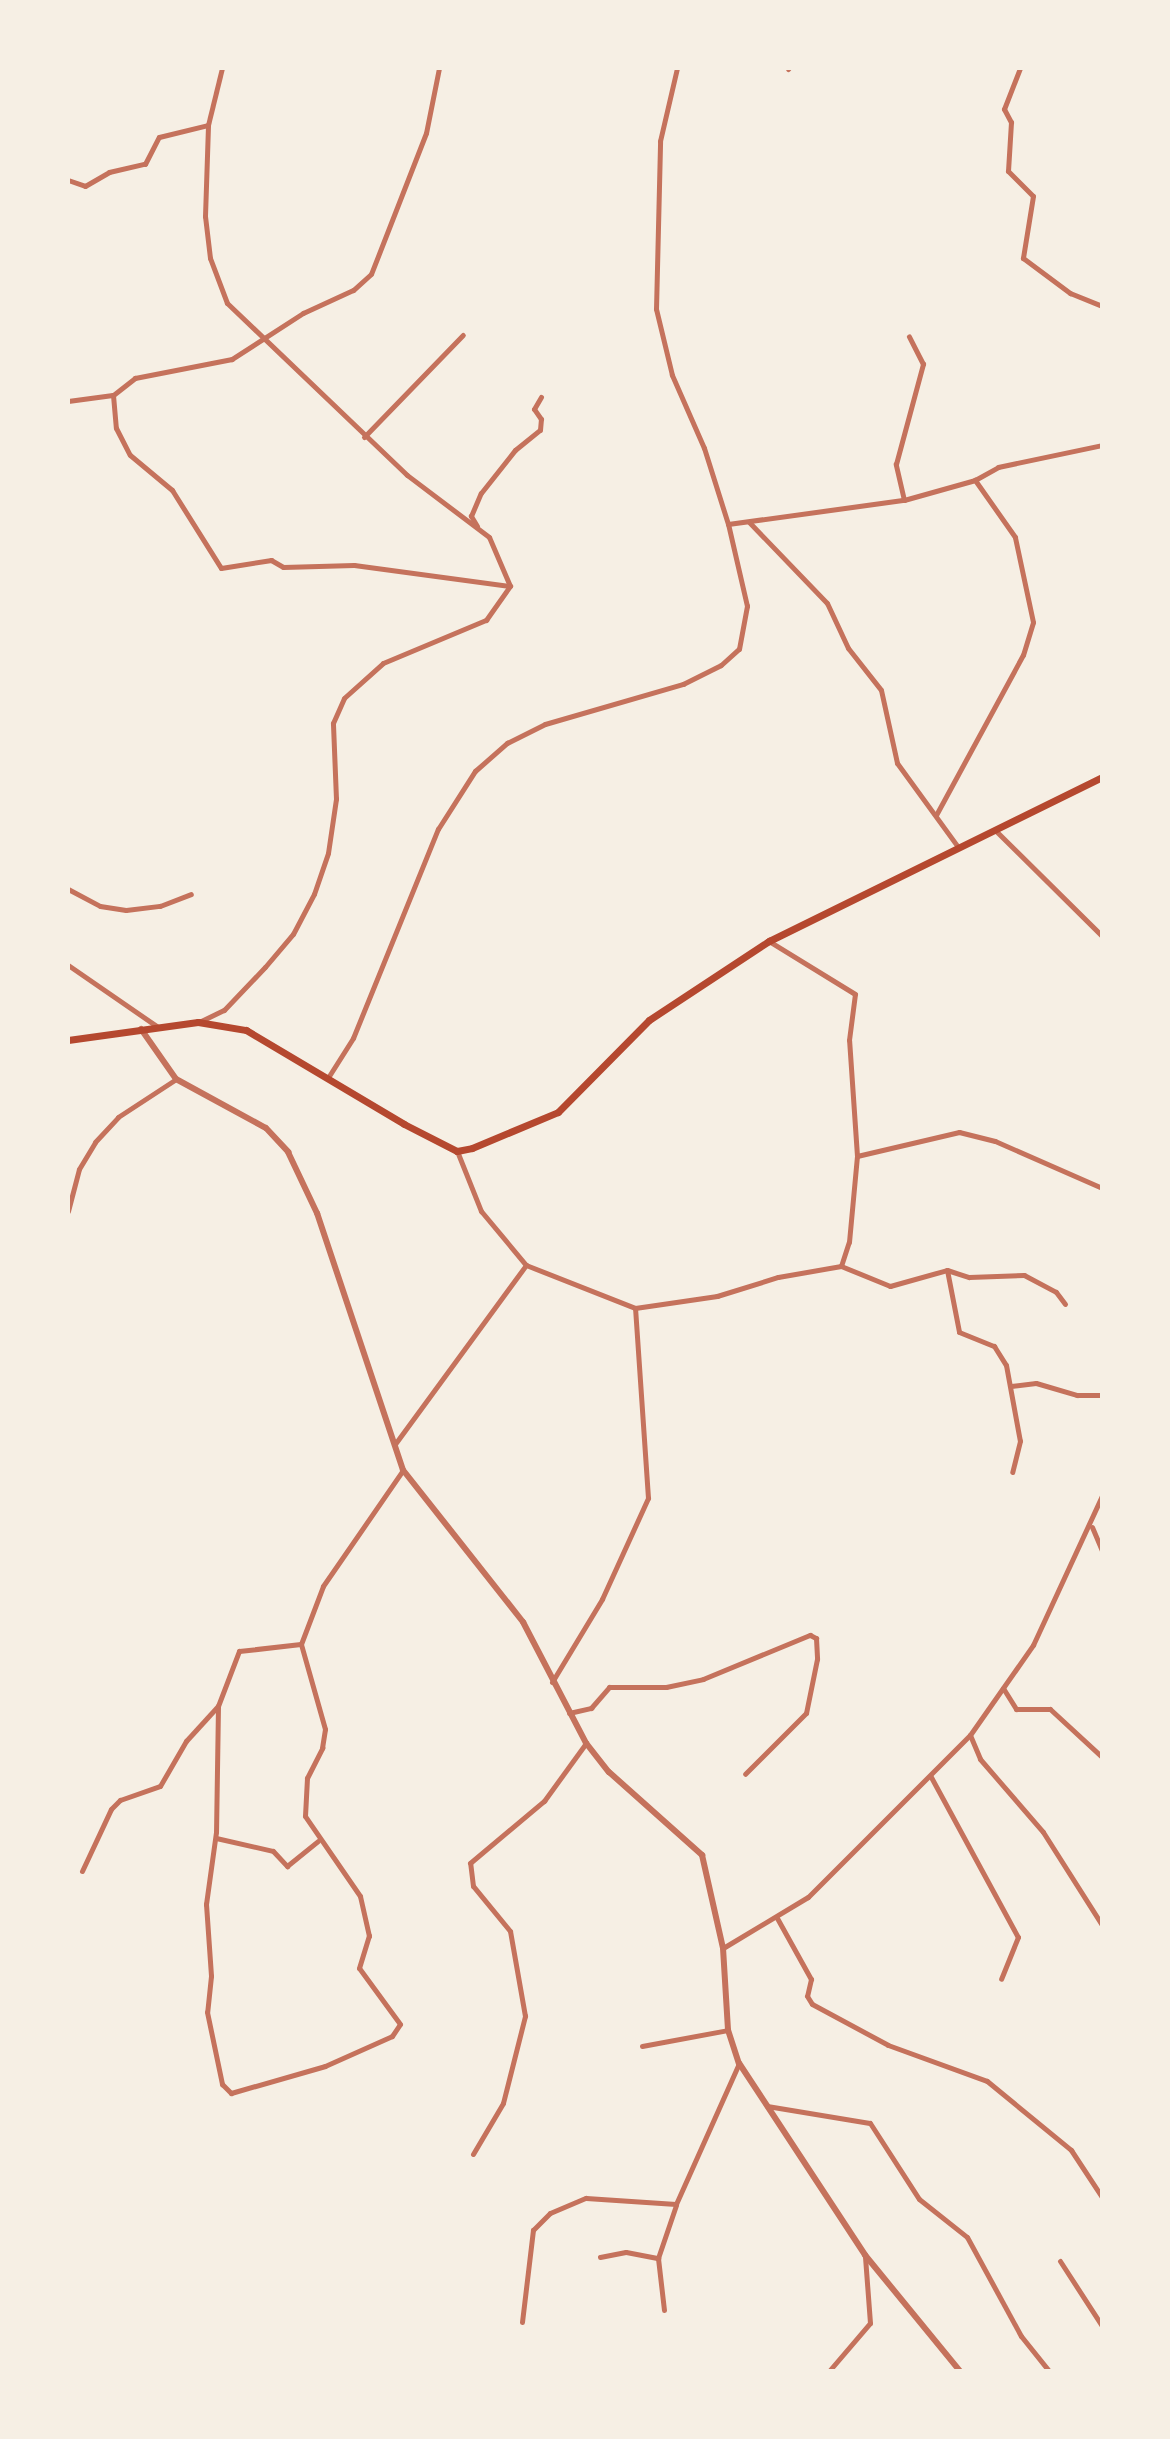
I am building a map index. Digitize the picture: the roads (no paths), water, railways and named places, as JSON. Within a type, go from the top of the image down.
[{"type":"main road","points":[[68,1040],[198,1022],[265,1037],[404,1124],[457,1151],[509,1135],[558,1112],[649,1020],[769,941],[958,847],[997,832],[1102,777]]},
{"type":"street","points":[[222,68],[208,125],[205,216],[210,258],[227,303],[364,437],[489,537]]},
{"type":"street","points":[[68,401],[113,395],[135,378],[232,359],[303,313],[353,290],[371,274],[426,133],[439,68]]},
{"type":"street","points":[[329,1076],[353,1038],[438,829],[475,771],[507,743],[545,724],[683,684],[721,665],[739,649],[747,606],[728,524],[704,448],[672,375],[656,309],[660,141],[677,68]]},
{"type":"street","points":[[1020,68],[1004,109],[1011,122],[1008,171],[1033,196],[1023,258],[1070,293],[1102,306]]},
{"type":"street","points":[[68,180],[85,186],[109,172],[145,164],[159,137],[208,125]]},
{"type":"street","points":[[364,437],[463,335]]},
{"type":"street","points":[[904,500],[896,464],[923,364],[909,336]]},
{"type":"street","points":[[113,395],[116,428],[130,455],[172,490],[221,568],[271,560],[283,567],[354,565],[510,586]]},
{"type":"street","points":[[510,586],[489,537],[471,516],[481,493],[500,476],[515,450],[540,430],[541,419],[534,409],[541,397]]},
{"type":"street","points":[[728,524],[904,500],[975,480],[998,467],[1102,445]]},
{"type":"street","points":[[936,815],[1023,655],[1033,622],[1015,537],[975,480]]},
{"type":"street","points":[[749,522],[827,603],[848,648],[881,690],[897,763],[958,847]]},
{"type":"street","points":[[198,1022],[224,1010],[265,967],[293,934],[314,894],[330,840],[337,792],[333,723],[344,698],[383,663],[486,620],[510,586]]},
{"type":"street","points":[[997,832],[1102,936]]},
{"type":"street","points":[[68,889],[100,906],[126,910],[160,906],[191,894]]},
{"type":"street","points":[[769,941],[821,977],[853,990],[849,1040],[857,1156],[849,1242],[841,1266]]},
{"type":"street","points":[[68,965],[159,1027]]},
{"type":"street","points":[[141,1029],[176,1079],[266,1128],[288,1152],[317,1213],[403,1470],[523,1622],[586,1743],[609,1772],[702,1855],[723,1948],[728,2030],[739,2063],[865,2255],[960,2371]]},
{"type":"street","points":[[68,1211],[79,1169],[95,1142],[118,1117],[176,1079]]},
{"type":"street","points":[[857,1156],[959,1132],[995,1141],[1102,1188]]},
{"type":"street","points":[[457,1151],[481,1211],[526,1265],[635,1308],[717,1296],[769,1279],[841,1266],[890,1286],[947,1270],[969,1277],[1024,1275],[1056,1292],[1065,1304]]},
{"type":"street","points":[[394,1445],[526,1265]]},
{"type":"street","points":[[947,1270],[959,1332],[994,1346],[1011,1386],[1020,1441],[1012,1472]]},
{"type":"street","points":[[552,1682],[602,1599],[648,1498],[635,1308]]},
{"type":"street","points":[[1011,1386],[1036,1383],[1077,1395],[1102,1395]]},
{"type":"street","points":[[301,1644],[239,1651],[218,1706],[216,1838],[206,1904],[211,1976],[207,2012],[226,2091],[249,2090],[325,2066],[392,2036],[400,2024],[359,1968],[369,1928],[360,1896],[318,1841],[303,1802],[325,1729],[301,1644],[323,1586],[403,1470]]},
{"type":"street","points":[[723,1948],[808,1897],[970,1735],[1033,1645],[1091,1526],[1102,1496]]},
{"type":"street","points":[[1091,1526],[1102,1551]]},
{"type":"street","points":[[568,1713],[591,1708],[609,1687],[666,1687],[703,1679],[810,1635],[816,1638],[817,1659],[806,1713],[745,1774]]},
{"type":"street","points":[[1003,1688],[1016,1709],[1050,1709],[1102,1757]]},
{"type":"street","points":[[82,1871],[111,1809],[120,1800],[160,1786],[186,1741],[218,1706]]},
{"type":"street","points":[[970,1735],[980,1759],[1043,1832],[1102,1925]]},
{"type":"street","points":[[473,2154],[503,2103],[525,2016],[510,1931],[473,1886],[470,1863],[544,1801],[586,1743]]},
{"type":"street","points":[[931,1777],[1018,1937],[1001,1979]]},
{"type":"street","points":[[216,1838],[273,1851],[287,1866],[318,1841]]},
{"type":"street","points":[[777,1918],[811,1979],[807,1996],[812,2004],[888,2045],[987,2081],[1071,2150],[1102,2197]]},
{"type":"street","points":[[642,2046],[728,2030]]},
{"type":"street","points":[[664,2310],[658,2258],[676,2204],[739,2063]]},
{"type":"street","points":[[767,2106],[870,2123],[919,2199],[967,2237],[1021,2336],[1049,2371]]},
{"type":"street","points":[[522,2322],[533,2230],[550,2213],[586,2198],[676,2204]]},
{"type":"street","points":[[600,2257],[626,2252],[658,2258]]},
{"type":"street","points":[[829,2371],[862,2338],[870,2323],[865,2255]]},
{"type":"street","points":[[1060,2261],[1102,2326]]}]
